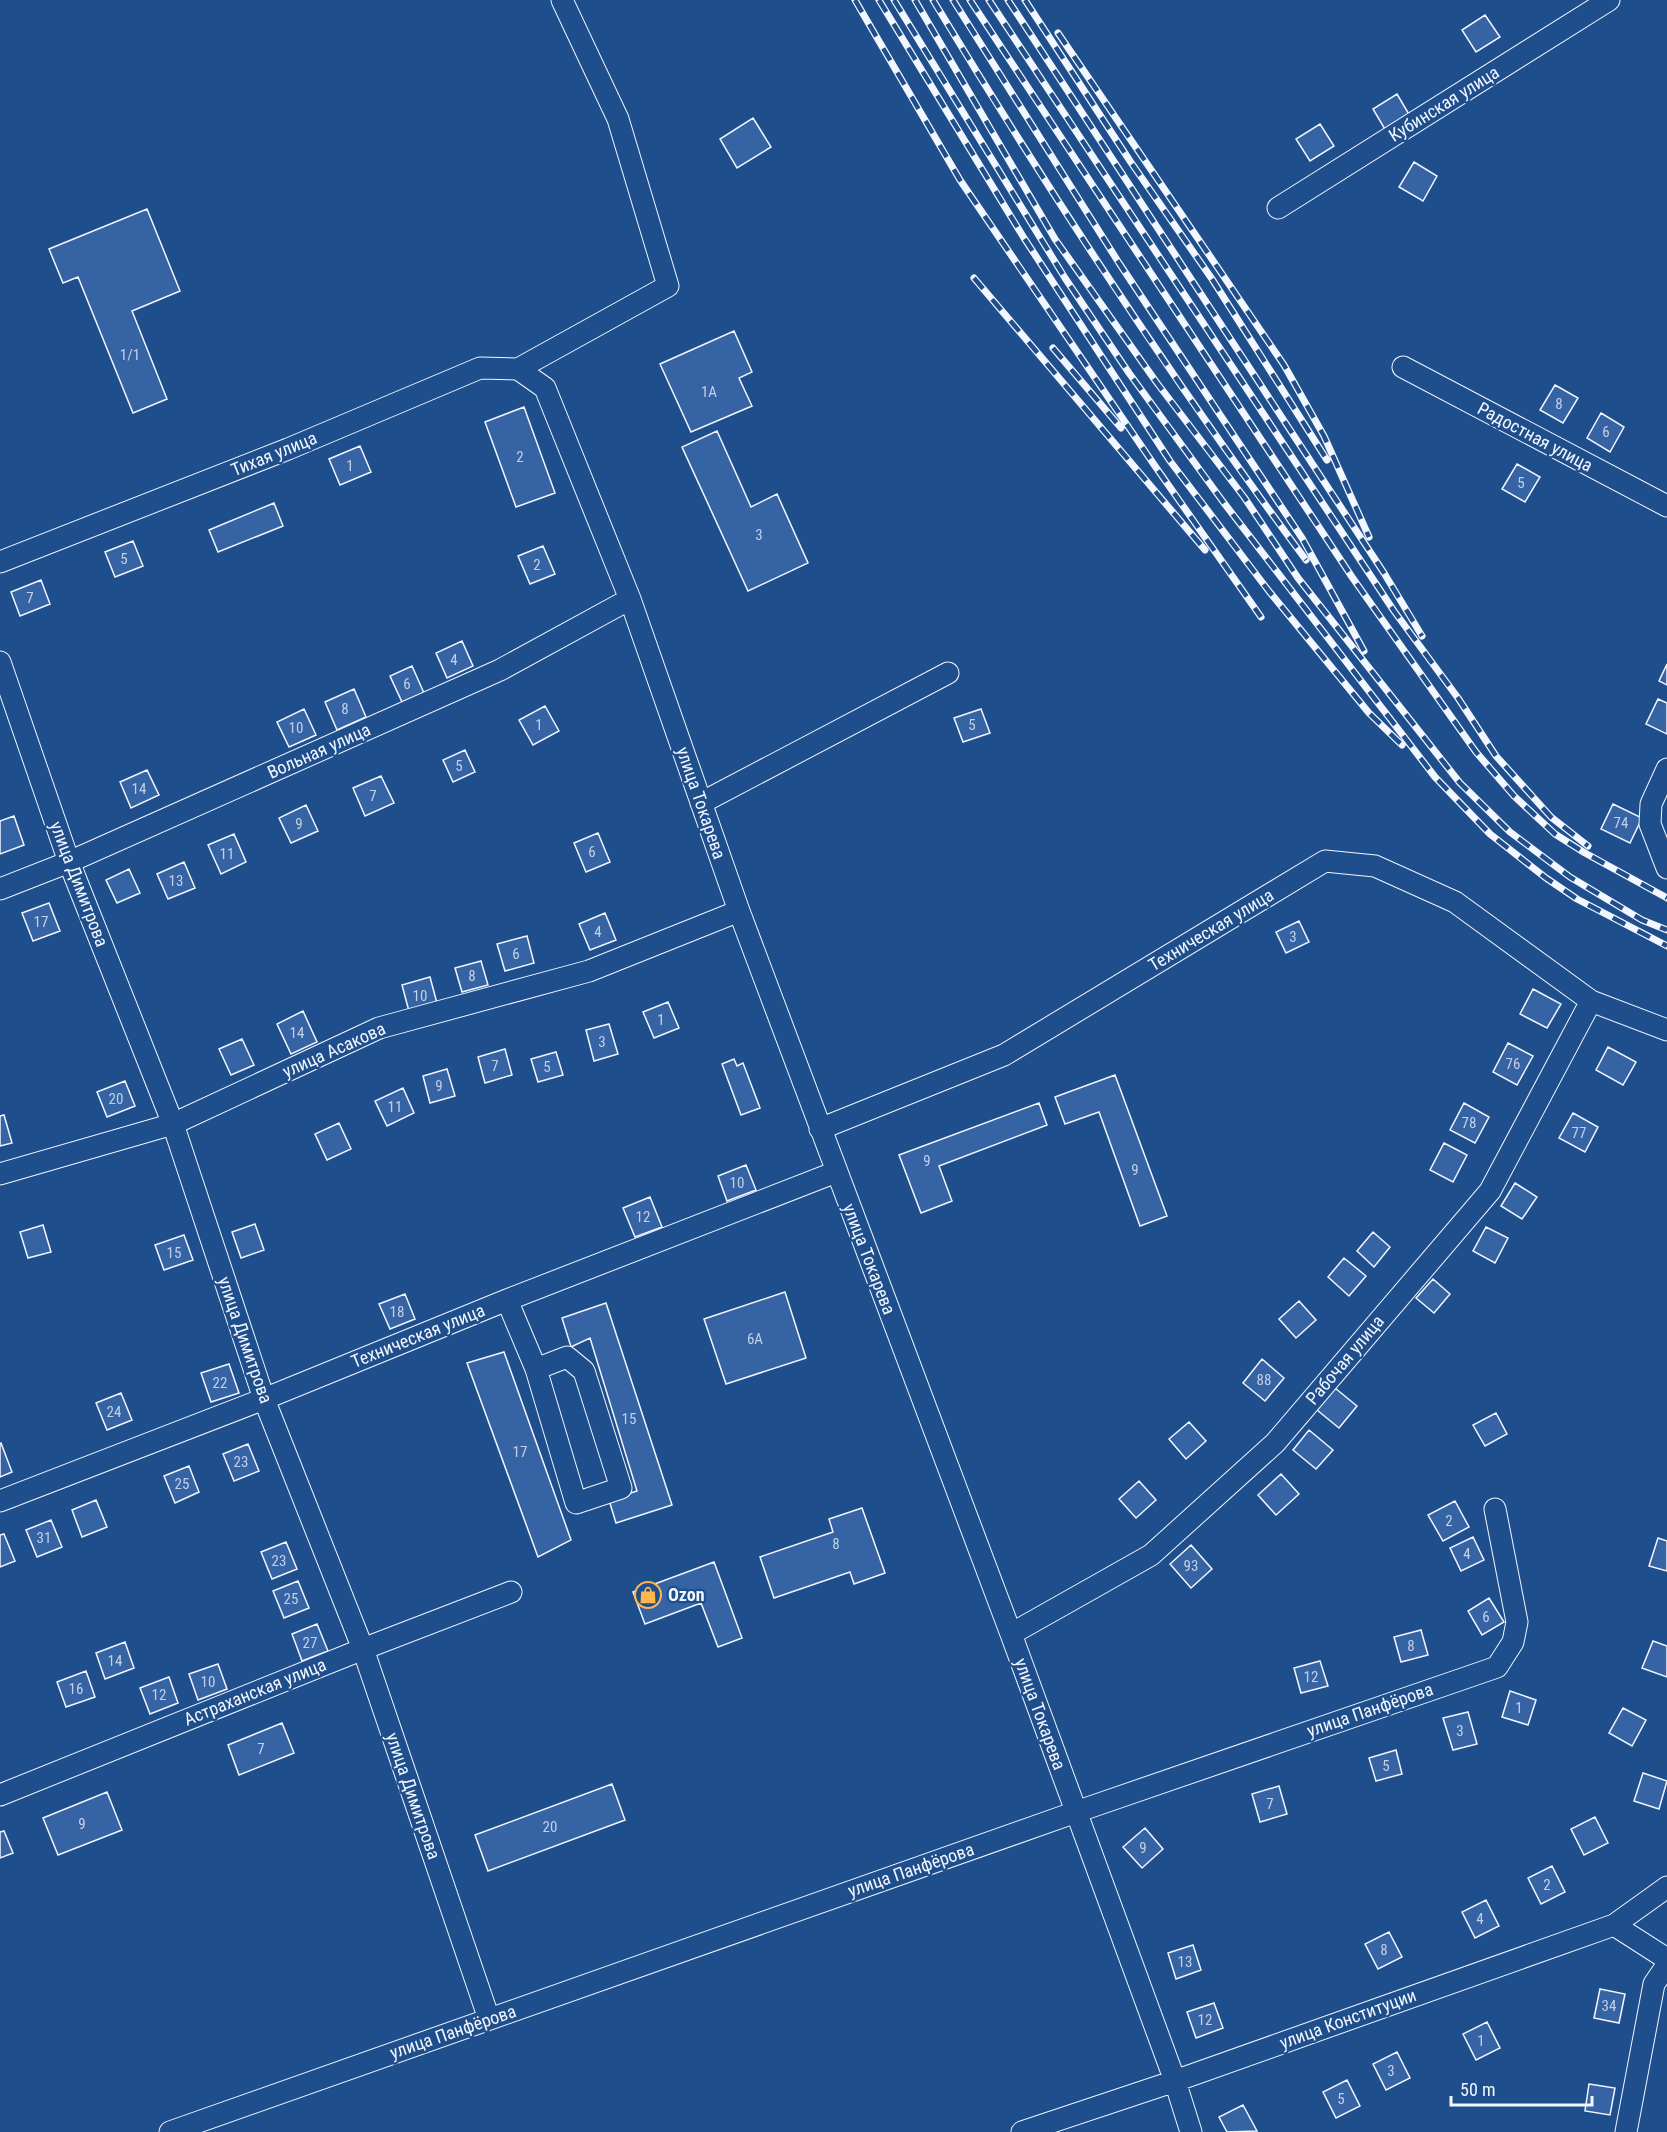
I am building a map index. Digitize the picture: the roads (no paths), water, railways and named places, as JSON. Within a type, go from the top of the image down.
[{"type":"street","points":[[518,369],[668,286],[618,119],[562,0]]},
{"type":"street","name":"Кубинская улица","points":[[1278,208],[1609,0]]},
{"type":"street","name":"Радостная улица","points":[[1403,367],[1667,506]]},
{"type":"street","name":"Тихая улица","points":[[0,562],[288,449],[480,368],[518,369]]},
{"type":"street","name":"улица Токарева","points":[[518,369],[545,388],[630,599],[739,911],[1011,1634],[1175,2080],[1191,2132]]},
{"type":"street","name":"Вольная улица","points":[[0,889],[69,862],[500,670],[630,599]]},
{"type":"street","name":"улица Димитрова","points":[[0,662],[69,862],[172,1124],[264,1399],[363,1649],[489,2019]]},
{"type":"street","points":[[701,803],[948,673]]},
{"type":"street","points":[[1667,769],[1651,804],[1650,824],[1667,868]]},
{"type":"street","name":"Техническая улица","points":[[820,1129],[1004,1055],[1325,861],[1375,866],[1455,902],[1591,1001],[1667,1030]]},
{"type":"street","name":"улица Асакова","points":[[0,1174],[172,1124],[379,1028],[590,971],[739,911]]},
{"type":"street","name":"Рабочая улица","points":[[1011,1634],[1151,1555],[1275,1443],[1490,1191],[1591,1001]]},
{"type":"street","name":"Техническая улица","points":[[0,1501],[836,1172]]},
{"type":"street","points":[[507,1300],[536,1369],[576,1503],[621,1488],[584,1371],[567,1357],[536,1369]]},
{"type":"street","name":"улица Панфёрова","points":[[170,2132],[1497,1666],[1513,1642],[1517,1622],[1495,1509]]},
{"type":"street","name":"Астраханская улица","points":[[0,1795],[511,1592]]},
{"type":"street","name":"улица Конституции","points":[[1022,2132],[1614,1925],[1667,1887]]},
{"type":"street","points":[[1614,1925],[1667,1959]]},
{"type":"street","points":[[1626,2132],[1654,1984],[1667,1965]]},
{"type":"railway","points":[[855,0],[960,180],[1261,617]]},
{"type":"railway","points":[[879,0],[1024,238],[1170,461],[1268,590],[1369,713],[1402,745]]},
{"type":"railway","points":[[894,0],[1065,278],[1129,373],[1224,503],[1435,777],[1490,834],[1546,878],[1577,899],[1667,946]]},
{"type":"railway","points":[[915,0],[1055,239],[1157,383],[1244,497],[1298,578],[1460,783],[1510,832],[1570,877],[1642,920],[1667,930]]},
{"type":"railway","points":[[933,0],[1021,143],[1113,284],[1208,424],[1306,560]]},
{"type":"railway","points":[[953,0],[1119,263],[1302,538],[1364,651]]},
{"type":"railway","points":[[970,0],[1352,577],[1476,752],[1514,796],[1555,834],[1667,898]]},
{"type":"railway","points":[[989,0],[1394,611],[1458,698],[1496,756],[1551,817],[1588,846]]},
{"type":"railway","points":[[1008,0],[1384,573],[1422,636]]},
{"type":"railway","points":[[1025,0],[1130,161],[1212,279],[1327,460]]},
{"type":"railway","points":[[1058,33],[1284,365],[1324,436],[1369,537]]},
{"type":"railway","points":[[974,278],[1205,550]]},
{"type":"railway","points":[[1053,348],[1121,428]]},
{"type":"place","name":"Ozon","points":[[648,1595]]}]
